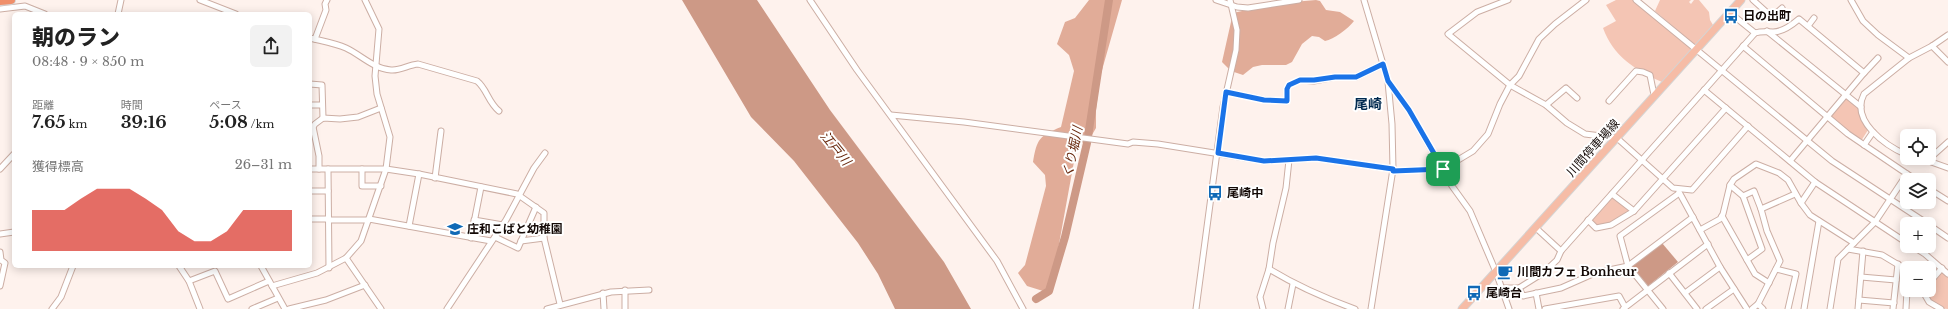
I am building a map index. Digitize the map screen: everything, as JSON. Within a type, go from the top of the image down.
[{"type":"highway","points":[[0,1],[10,0]]},
{"type":"main road","name":"川間停車場線","points":[[1462,309],[1617,138],[1654,94],[1741,0]]},
{"type":"street","points":[[118,12],[121,0]]},
{"type":"street","points":[[200,0],[226,12]]},
{"type":"street","points":[[327,0],[325,4],[326,10],[313,38],[347,48],[375,66],[392,71],[410,65],[423,65],[445,73],[477,81],[482,86],[490,103],[499,111]]},
{"type":"street","points":[[272,286],[329,268],[346,258],[361,241],[381,186],[386,169],[390,137],[375,88],[375,66],[379,29],[365,0]]},
{"type":"street","points":[[810,0],[857,70],[997,261],[1023,309]]},
{"type":"street","points":[[1216,0],[1231,2],[1248,8],[1299,0]]},
{"type":"street","points":[[1364,0],[1388,81],[1392,124],[1393,170],[1371,309]]},
{"type":"street","points":[[1508,0],[1477,12],[1448,34],[1510,85],[1546,106],[1567,123],[1585,134],[1617,138],[1673,188],[1679,191],[1692,190],[1748,126]]},
{"type":"street","points":[[891,115],[950,120],[1080,136],[1128,144],[1133,142],[1158,144],[1264,161],[1316,158],[1393,170],[1443,169],[1472,151],[1488,134],[1500,104],[1510,85],[1519,76],[1539,39],[1555,24],[1586,0]]},
{"type":"street","points":[[1636,0],[1697,48],[1832,161],[1917,217]]},
{"type":"street","points":[[1753,0],[1772,17],[1782,8]]},
{"type":"street","points":[[1851,0],[1863,21],[1868,26],[1909,58]]},
{"type":"street","points":[[1196,309],[1226,92],[1237,39],[1236,20],[1231,2]]},
{"type":"street","points":[[0,9],[25,6],[40,12]]},
{"type":"street","points":[[1729,12],[1754,33]]},
{"type":"street","points":[[1808,26],[1814,18]]},
{"type":"street","points":[[1502,288],[1519,288],[1543,273],[1557,260],[1561,250],[1754,33],[1766,30],[1772,32],[1781,30],[1799,20],[1864,73]]},
{"type":"street","points":[[1766,30],[1861,107]]},
{"type":"street","points":[[1900,150],[1880,140],[1872,132],[1864,118],[1860,101],[1864,94],[1909,58],[1932,46],[1948,35]]},
{"type":"street","points":[[1743,46],[1827,117],[1864,145],[1906,173]]},
{"type":"street","points":[[1932,46],[1948,62]]},
{"type":"street","points":[[1790,161],[1878,58]]},
{"type":"street","points":[[1226,92],[1264,100],[1287,101],[1287,89],[1289,85],[1300,80],[1356,77],[1383,64]]},
{"type":"street","points":[[1609,101],[1636,72],[1643,72],[1650,75],[1654,94]]},
{"type":"street","points":[[1388,81],[1409,110],[1452,186],[1470,211],[1496,272],[1509,309]]},
{"type":"street","points":[[312,84],[322,85],[323,118]]},
{"type":"street","points":[[1546,106],[1566,88],[1577,98]]},
{"type":"street","points":[[1704,90],[1815,182],[1900,238]]},
{"type":"street","points":[[312,105],[322,105]]},
{"type":"street","points":[[319,169],[319,156],[312,129],[323,118],[340,119],[358,117],[381,108]]},
{"type":"street","points":[[1588,220],[1596,228],[1611,225],[1634,211],[1726,108]]},
{"type":"street","points":[[435,178],[441,131]]},
{"type":"street","points":[[1864,145],[1872,132]]},
{"type":"street","points":[[1936,153],[1948,142]]},
{"type":"street","points":[[447,309],[503,225],[534,168],[545,153]]},
{"type":"street","points":[[0,169],[12,156]]},
{"type":"street","points":[[1263,309],[1260,297],[1270,269],[1273,243],[1286,188],[1289,160]]},
{"type":"street","points":[[1936,163],[1948,168]]},
{"type":"street","points":[[1700,230],[1720,219],[1730,185],[1734,179],[1756,164],[1779,173],[1788,180],[1801,203],[1810,215],[1854,243]]},
{"type":"street","points":[[312,169],[386,169],[481,186],[520,195],[544,213],[544,238],[560,304]]},
{"type":"street","points":[[328,169],[329,268]]},
{"type":"street","points":[[362,169],[362,186],[381,186]]},
{"type":"street","points":[[408,226],[419,174]]},
{"type":"street","points":[[1801,203],[1815,182]]},
{"type":"street","points":[[1830,309],[1838,259],[1875,222],[1900,184]]},
{"type":"street","points":[[1730,185],[1743,196],[1762,249],[1747,260]]},
{"type":"street","points":[[472,238],[481,186]]},
{"type":"street","points":[[312,191],[328,191]]},
{"type":"street","points":[[1679,191],[1720,267],[1747,309]]},
{"type":"street","points":[[1662,309],[1628,266],[1620,236],[1679,191]]},
{"type":"street","points":[[1743,196],[1754,191],[1767,231],[1780,261],[1758,304],[1752,309]]},
{"type":"street","points":[[1936,193],[1948,201]]},
{"type":"street","points":[[1612,194],[1634,211]]},
{"type":"street","points":[[1761,209],[1796,194]]},
{"type":"street","points":[[312,219],[369,220],[472,238],[493,239],[518,248],[536,207]]},
{"type":"street","points":[[1722,216],[1755,274],[1768,283]]},
{"type":"street","points":[[1519,288],[1523,296],[1561,288],[1596,273],[1628,266],[1692,217]]},
{"type":"street","points":[[474,220],[503,225]]},
{"type":"street","points":[[1804,309],[1819,221]]},
{"type":"street","points":[[1536,228],[1561,250]]},
{"type":"street","points":[[1936,230],[1948,238]]},
{"type":"street","points":[[0,234],[12,232]]},
{"type":"street","points":[[521,241],[544,238]]},
{"type":"street","points":[[1545,309],[1619,296],[1624,308],[1708,244]]},
{"type":"street","points":[[1848,249],[1882,255],[1898,264],[1894,309]]},
{"type":"street","points":[[1858,309],[1863,251]]},
{"type":"street","points":[[0,252],[1,260],[5,263],[0,286]]},
{"type":"street","points":[[1922,253],[1948,274]]},
{"type":"street","points":[[346,258],[381,309]]},
{"type":"street","points":[[1684,293],[1720,267]]},
{"type":"street","points":[[52,309],[61,297],[73,268]]},
{"type":"street","points":[[181,268],[189,281],[200,309]]},
{"type":"street","points":[[261,268],[285,309]]},
{"type":"street","points":[[1936,275],[1942,268]]},
{"type":"street","points":[[1270,269],[1293,284],[1318,296],[1355,309]]},
{"type":"street","points":[[1776,269],[1796,274],[1788,309]]},
{"type":"street","points":[[189,281],[215,271],[228,299],[269,281]]},
{"type":"street","points":[[1669,274],[1697,309]]},
{"type":"street","points":[[1861,277],[1896,280]]},
{"type":"street","points":[[1288,309],[1293,284]]},
{"type":"street","points":[[289,309],[326,300],[365,285]]},
{"type":"street","points":[[1706,309],[1734,289]]},
{"type":"street","points":[[547,309],[560,304],[603,293],[625,290],[649,290]]},
{"type":"street","points":[[625,290],[625,309]]},
{"type":"street","points":[[603,293],[604,309]]},
{"type":"street","points":[[1536,293],[1539,309]]},
{"type":"street","points":[[1906,309],[1907,297]]},
{"type":"street","points":[[1926,297],[1929,302],[1941,309]]},
{"type":"street","points":[[252,309],[278,298]]},
{"type":"street","points":[[1859,300],[1894,303]]},
{"type":"street","points":[[1758,304],[1763,309]]},
{"type":"shaded area","points":[[1089,0],[1122,0],[1100,77],[1096,110],[1096,128],[1089,140],[1077,145],[1051,288],[1043,291],[1027,286],[1018,273],[1025,265],[1046,186],[1045,175],[1033,162],[1036,148],[1040,139],[1048,133],[1061,127],[1074,71],[1069,55],[1057,44],[1065,22],[1075,18]]},
{"type":"shaded area","points":[[1316,0],[1320,1],[1326,10],[1340,12],[1354,21],[1341,33],[1329,40],[1325,41],[1319,37],[1312,36],[1302,44],[1292,62],[1286,65],[1262,65],[1253,67],[1243,75],[1231,71],[1222,62],[1233,13],[1242,11],[1248,6]]},
{"type":"shaded area","points":[[1616,0],[1635,0],[1694,47],[1662,82],[1626,61],[1607,38],[1603,28],[1616,21],[1606,5]]},
{"type":"shaded area","points":[[1660,0],[1691,0],[1689,2],[1691,4],[1694,0],[1699,0],[1709,12],[1710,20],[1713,25],[1695,45],[1655,11]]},
{"type":"shaded area","points":[[1846,98],[1859,108],[1859,112],[1868,130],[1861,141],[1830,118]]},
{"type":"shaded area","points":[[1612,195],[1631,211],[1611,223],[1596,227],[1590,220]]},
{"type":"shaded area","points":[[1942,270],[1948,276],[1948,309],[1944,309],[1936,305],[1929,297],[1936,297],[1936,277]]},
{"type":"water","name":"江戸川","points":[[682,0],[757,0],[830,110],[944,262],[971,309],[895,309],[878,274],[858,243],[794,161],[751,117]]},
{"type":"water","points":[[1662,243],[1678,262],[1648,286],[1632,266]]},
{"type":"waterway","name":"くり堀川","points":[[1036,299],[1049,291],[1065,237],[1087,143],[1109,0]]},
{"type":"place","name":"日の出町","points":[[1731,16]]},
{"type":"place","name":"尾崎中","points":[[1215,193]]},
{"type":"place","name":"庄和こばと幼稚園","points":[[455,229]]},
{"type":"place","name":"川間カフェ Bonheur","points":[[1505,272]]},
{"type":"place","name":"尾崎台","points":[[1474,293]]},
{"type":"district","name":"尾崎","points":[[1368,104]]},
{"type":"route","points":[[1383,64],[1388,81],[1409,110],[1443,169],[1393,171],[1393,169],[1316,158],[1264,161],[1218,153],[1226,92],[1264,100],[1287,101],[1287,89],[1289,85],[1300,80],[1356,77],[1383,64]]}]
